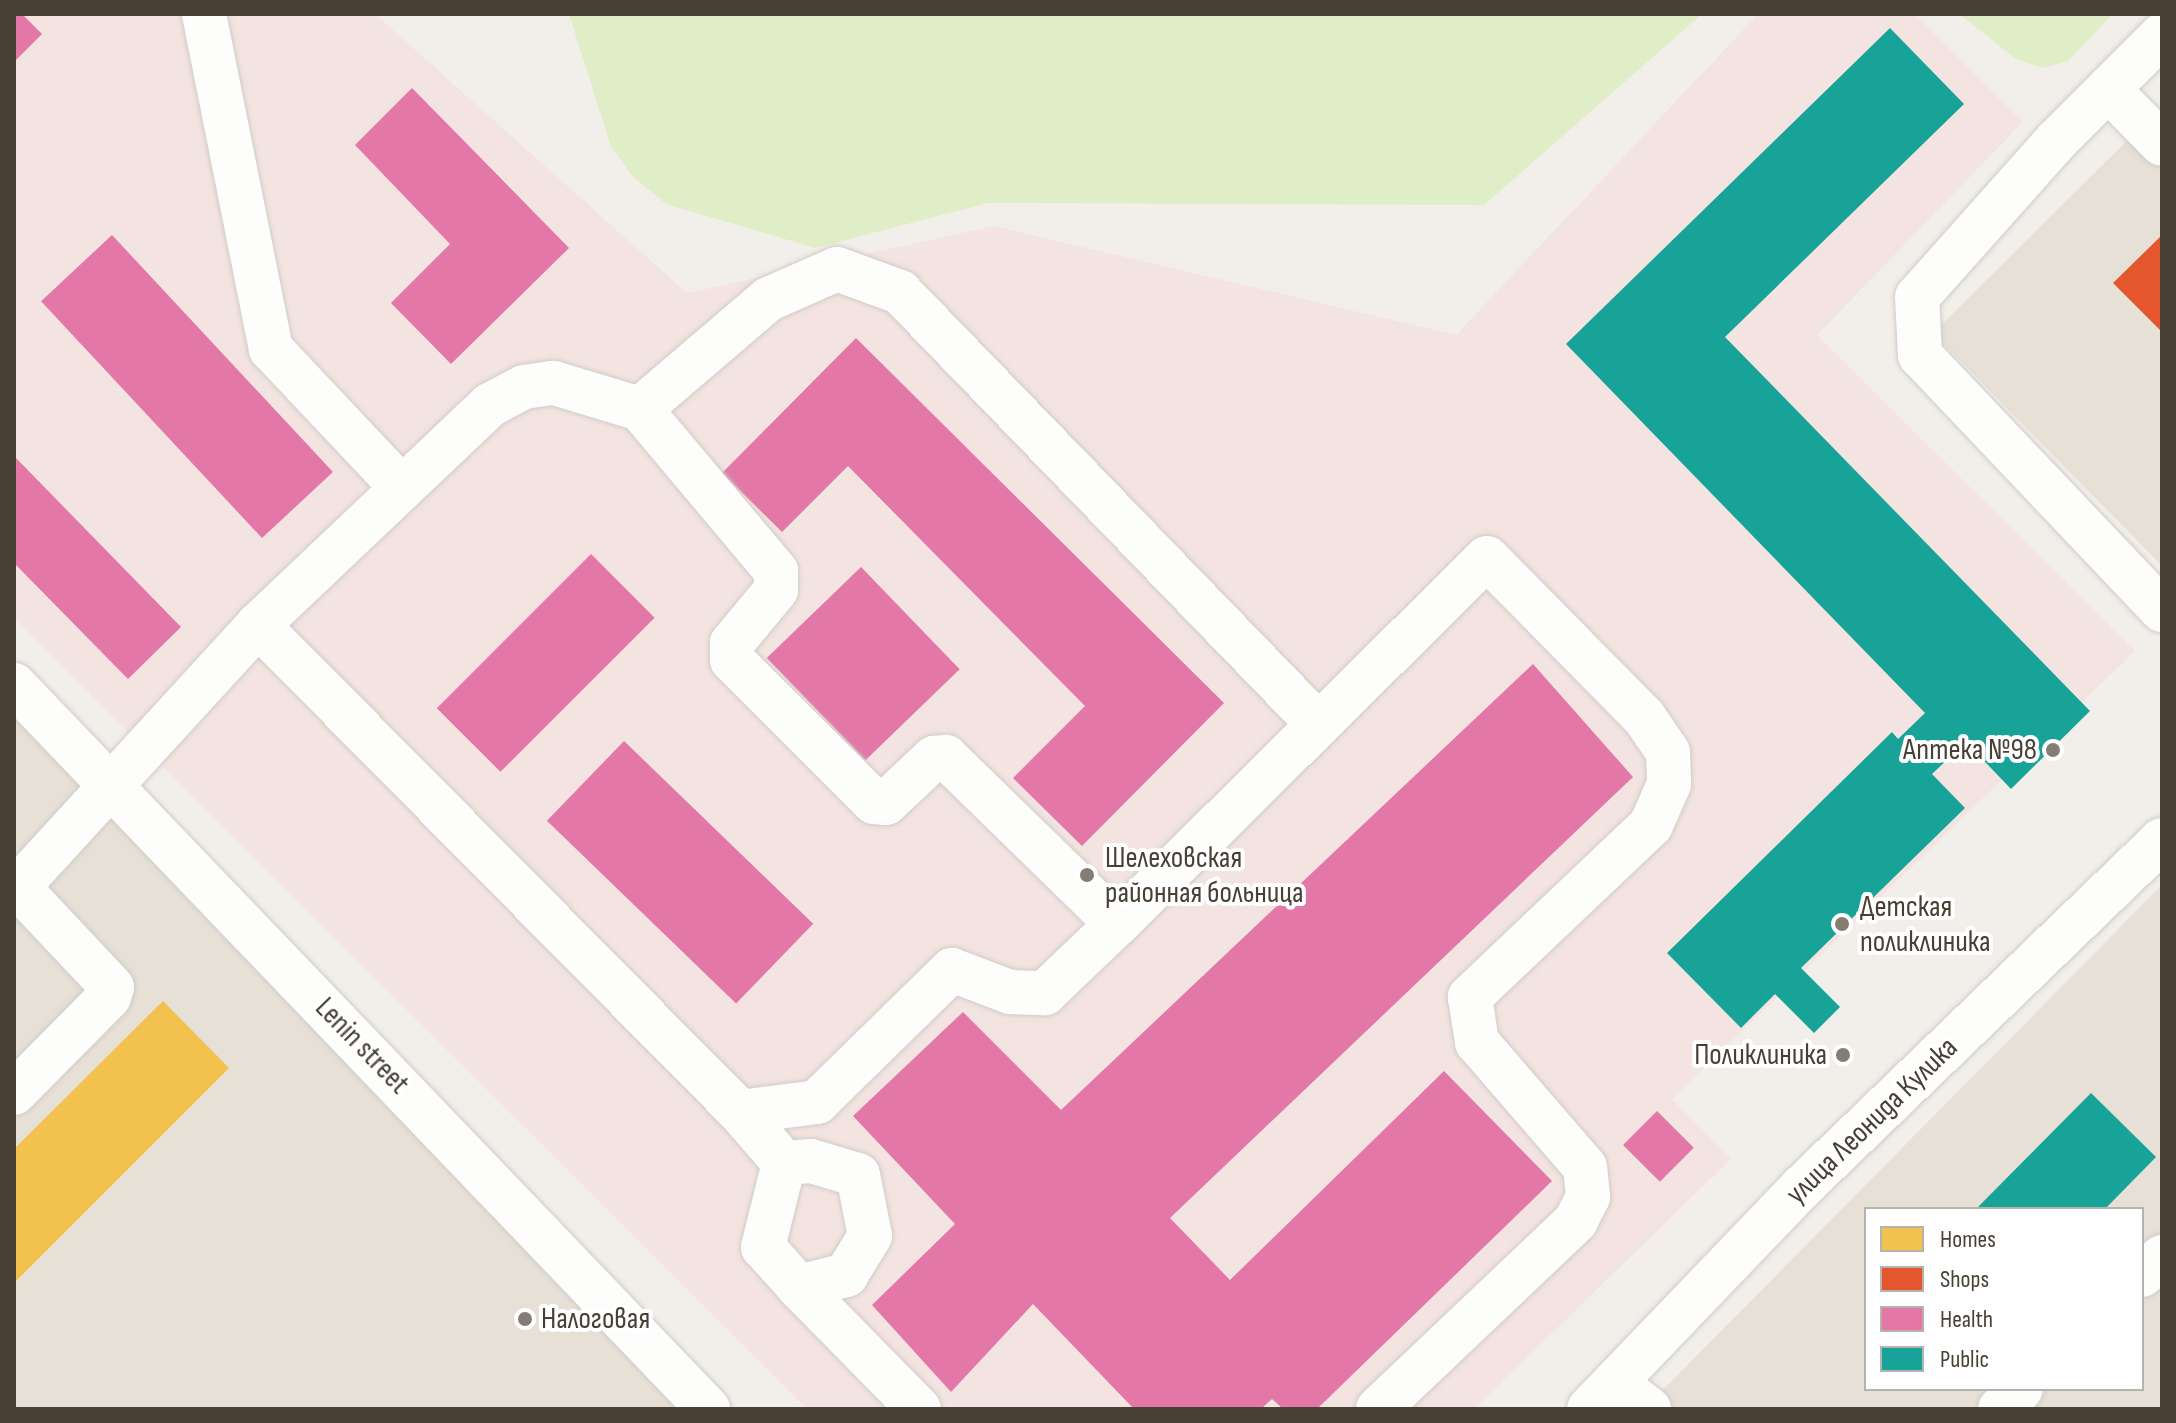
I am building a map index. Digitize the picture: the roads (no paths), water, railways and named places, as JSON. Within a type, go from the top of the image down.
[{"type":"street","points":[[204,14],[271,349],[402,488]]},
{"type":"street","points":[[2162,35],[2108,89],[1917,297],[1920,355],[2162,610]]},
{"type":"street","points":[[2108,89],[2162,144]]},
{"type":"street","points":[[640,409],[769,299],[837,269],[900,292],[1317,723]]},
{"type":"street","points":[[14,1093],[109,997],[106,976],[24,889],[29,875],[258,625],[490,405],[524,387],[554,383],[640,409],[776,571],[776,590],[732,643],[732,660],[874,802],[886,803],[934,758],[946,757],[1117,924]]},
{"type":"street","points":[[740,1112],[817,1102],[952,970],[1010,992],[1045,993],[1487,558],[1644,717],[1668,752],[1669,784],[1651,825],[1470,997],[1477,1042],[1585,1167],[1588,1197],[1576,1221],[1378,1409]]},
{"type":"street","points":[[258,625],[740,1112],[784,1163]]},
{"type":"street","name":"Lenin street","points":[[14,685],[708,1409]]},
{"type":"street","name":"улица Леонида Кулика","points":[[1618,1400],[1802,1187],[2162,840]]},
{"type":"street","points":[[784,1163],[811,1161],[858,1175],[870,1236],[846,1275],[799,1287]]},
{"type":"street","points":[[784,1163],[763,1247],[919,1409]]},
{"type":"street","points":[[2144,1273],[2162,1257]]},
{"type":"street","points":[[2000,1409],[2019,1391]]},
{"type":"place","name":"Аптека №98","points":[[2053,750]]},
{"type":"place","name":"Шелеховская районная больница","points":[[1087,875]]},
{"type":"place","name":"Детская поликлиника","points":[[1842,924]]},
{"type":"place","name":"Поликлиника","points":[[1843,1055]]},
{"type":"place","name":"Налоговая","points":[[525,1319]]}]
